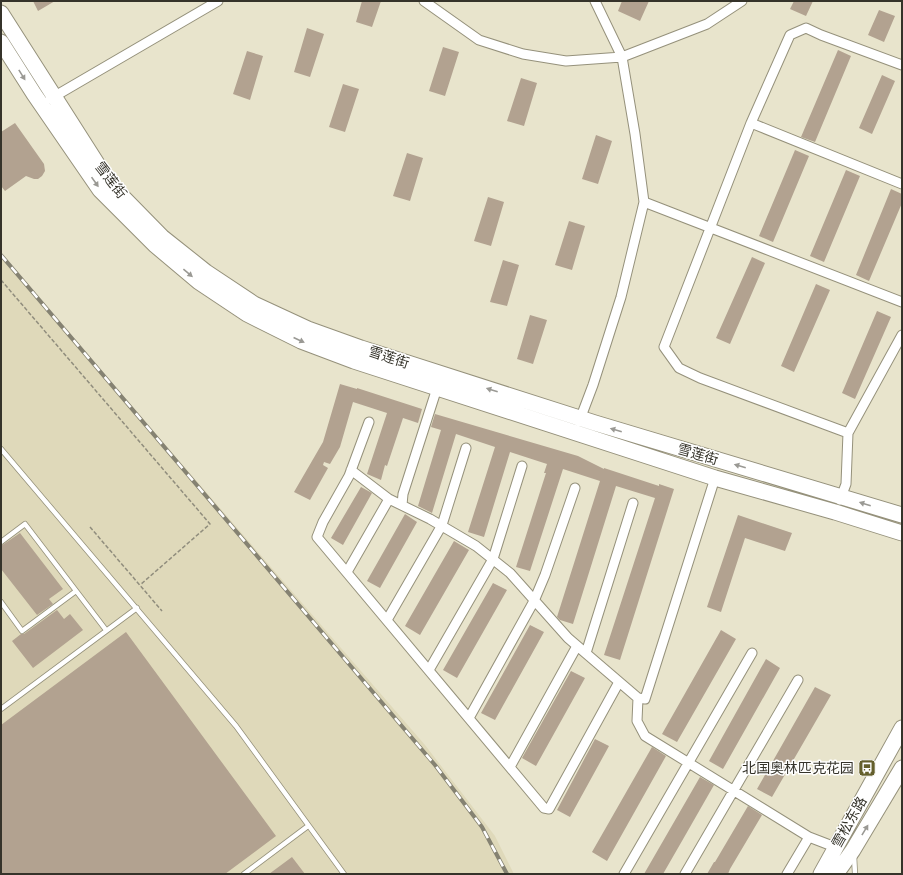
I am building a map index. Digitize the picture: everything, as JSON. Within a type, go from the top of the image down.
[{"type":"main road","name":"雪莲街","points":[[1,13],[110,184],[162,237],[206,272],[254,304],[308,329],[361,348],[580,419],[902,515]]},
{"type":"main road","name":"雪莲街","points":[[1,42],[41,105],[100,190],[154,245],[198,282],[246,314],[301,341],[354,361],[715,478],[835,512],[902,533]]},
{"type":"main road","name":"雪松东路","points":[[821,874],[902,728]]},
{"type":"main road","name":"雪松东路","points":[[836,874],[902,768]]},
{"type":"main road","points":[[812,874],[825,855],[835,847]]},
{"type":"main road","points":[[842,874],[851,852]]},
{"type":"street","points":[[41,105],[203,5],[218,1]]},
{"type":"street","points":[[424,1],[479,40],[523,54],[566,60],[622,57],[707,24],[742,1]]},
{"type":"street","points":[[575,433],[593,385],[621,297],[644,202],[635,134],[622,57],[595,1]]},
{"type":"street","points":[[848,433],[700,378],[679,368],[664,347],[751,123],[790,35],[806,28],[902,65]]},
{"type":"street","points":[[751,123],[902,184]]},
{"type":"street","points":[[644,202],[902,302]]},
{"type":"street","points":[[835,512],[846,484],[848,433],[902,334]]},
{"type":"street","points":[[402,505],[403,494],[437,388]]},
{"type":"street","points":[[369,422],[351,470],[323,522],[317,537],[544,808],[549,810],[619,682]]},
{"type":"street","points":[[386,620],[442,525],[466,448]]},
{"type":"street","points":[[429,670],[493,559],[522,466]]},
{"type":"street","points":[[351,470],[389,499],[442,525],[476,546],[493,559],[510,573],[568,638],[638,698],[645,699],[715,478]]},
{"type":"street","points":[[469,718],[534,601],[545,575],[575,488]]},
{"type":"street","points":[[347,572],[389,499]]},
{"type":"street","points":[[586,653],[633,503]]},
{"type":"street","points":[[510,767],[577,646]]},
{"type":"street","points":[[624,874],[752,653]]},
{"type":"street","points":[[685,874],[798,680]]},
{"type":"street","points":[[638,698],[637,721],[645,736],[809,837],[835,847]]},
{"type":"street","points":[[787,874],[809,837]]},
{"type":"lane","points":[[1,449],[236,726],[344,874]]},
{"type":"lane","points":[[1,542],[25,524],[106,630]]},
{"type":"lane","points":[[1,602],[22,631],[76,591]]},
{"type":"lane","points":[[1,709],[137,608]]},
{"type":"lane","points":[[244,874],[308,826]]},
{"type":"lane","points":[[851,852],[855,874]]},
{"type":"path","points":[[1,280],[210,524],[140,585]]},
{"type":"path","points":[[90,527],[162,611]]},
{"type":"shaded area","points":[[1,255],[425,745],[495,836],[514,874],[1,874]]},
{"type":"building","points":[[33,1],[55,1],[38,11]]},
{"type":"building","points":[[362,1],[381,1],[372,27],[356,22]]},
{"type":"building","points":[[622,1],[649,1],[640,21],[618,11]]},
{"type":"building","points":[[794,1],[813,1],[806,16],[790,9]]},
{"type":"building","points":[[879,10],[895,16],[884,42],[868,35]]},
{"type":"building","points":[[307,28],[324,34],[310,77],[294,72]]},
{"type":"building","points":[[443,47],[459,52],[445,96],[429,91]]},
{"type":"building","points":[[838,50],[851,56],[815,142],[801,137]]},
{"type":"building","points":[[247,51],[263,56],[250,100],[233,94]]},
{"type":"building","points":[[882,75],[895,81],[872,134],[859,128]]},
{"type":"building","points":[[521,78],[537,83],[524,126],[507,121]]},
{"type":"building","points":[[343,84],[359,89],[345,132],[329,127]]},
{"type":"building","points":[[15,123],[44,164],[45,171],[38,179],[26,176],[5,191],[1,186],[1,132]]},
{"type":"building","points":[[596,135],[612,141],[598,184],[582,179]]},
{"type":"building","points":[[795,150],[809,156],[773,242],[759,236]]},
{"type":"building","points":[[407,153],[423,158],[410,201],[393,196]]},
{"type":"building","points":[[846,170],[860,176],[824,262],[810,256]]},
{"type":"building","points":[[891,189],[902,194],[902,203],[869,281],[856,275]]},
{"type":"building","points":[[488,197],[504,202],[491,246],[474,241]]},
{"type":"building","points":[[569,221],[585,226],[572,270],[555,265]]},
{"type":"building","points":[[752,257],[765,263],[730,344],[716,338]]},
{"type":"building","points":[[503,260],[519,265],[507,306],[490,302]]},
{"type":"building","points":[[816,284],[830,290],[794,372],[781,366]]},
{"type":"building","points":[[877,311],[891,317],[855,399],[842,393]]},
{"type":"building","points":[[530,315],[547,320],[533,364],[517,359]]},
{"type":"building","points":[[340,384],[422,409],[418,423],[403,418],[387,466],[385,465],[381,480],[367,474],[387,413],[353,402],[340,447],[330,464],[324,462],[323,465],[328,468],[310,500],[294,492],[323,442]]},
{"type":"building","points":[[435,414],[578,456],[604,469],[659,486],[659,484],[674,489],[620,660],[604,655],[655,498],[616,486],[573,624],[560,620],[557,617],[600,481],[563,469],[530,571],[516,567],[546,473],[544,473],[547,464],[510,452],[484,537],[468,532],[495,447],[456,434],[432,513],[418,506],[441,430],[431,427]]},
{"type":"building","points":[[361,487],[372,493],[343,545],[331,538]]},
{"type":"building","points":[[405,514],[417,522],[380,588],[367,581]]},
{"type":"building","points":[[738,515],[792,533],[785,551],[745,538],[721,612],[707,607]]},
{"type":"building","points":[[20,533],[63,589],[49,599],[53,604],[37,615],[1,569],[1,546]]},
{"type":"building","points":[[454,541],[469,550],[420,635],[405,626]]},
{"type":"building","points":[[493,583],[507,590],[457,678],[443,670]]},
{"type":"building","points":[[57,610],[64,619],[70,614],[83,630],[33,668],[12,641]]},
{"type":"building","points":[[530,625],[544,632],[495,720],[481,713]]},
{"type":"building","points":[[721,630],[736,639],[677,742],[662,734]]},
{"type":"building","points":[[126,632],[276,836],[225,874],[1,874],[1,725]]},
{"type":"building","points":[[766,659],[780,668],[723,769],[709,761]]},
{"type":"building","points":[[571,671],[585,678],[536,766],[522,758]]},
{"type":"building","points":[[815,687],[831,695],[772,797],[757,789]]},
{"type":"building","points":[[595,739],[609,746],[570,817],[557,810]]},
{"type":"building","points":[[652,747],[666,756],[607,861],[592,852]]},
{"type":"building","points":[[700,777],[714,785],[663,874],[644,874]]},
{"type":"building","points":[[748,806],[762,815],[728,874],[707,874],[715,862]]},
{"type":"building","points":[[292,857],[305,874],[269,874]]},
{"type":"railway","points":[[1,255],[435,765],[482,827],[507,874]]},
{"type":"place","name":"北国奥林匹克花园","points":[[867,768]]}]
